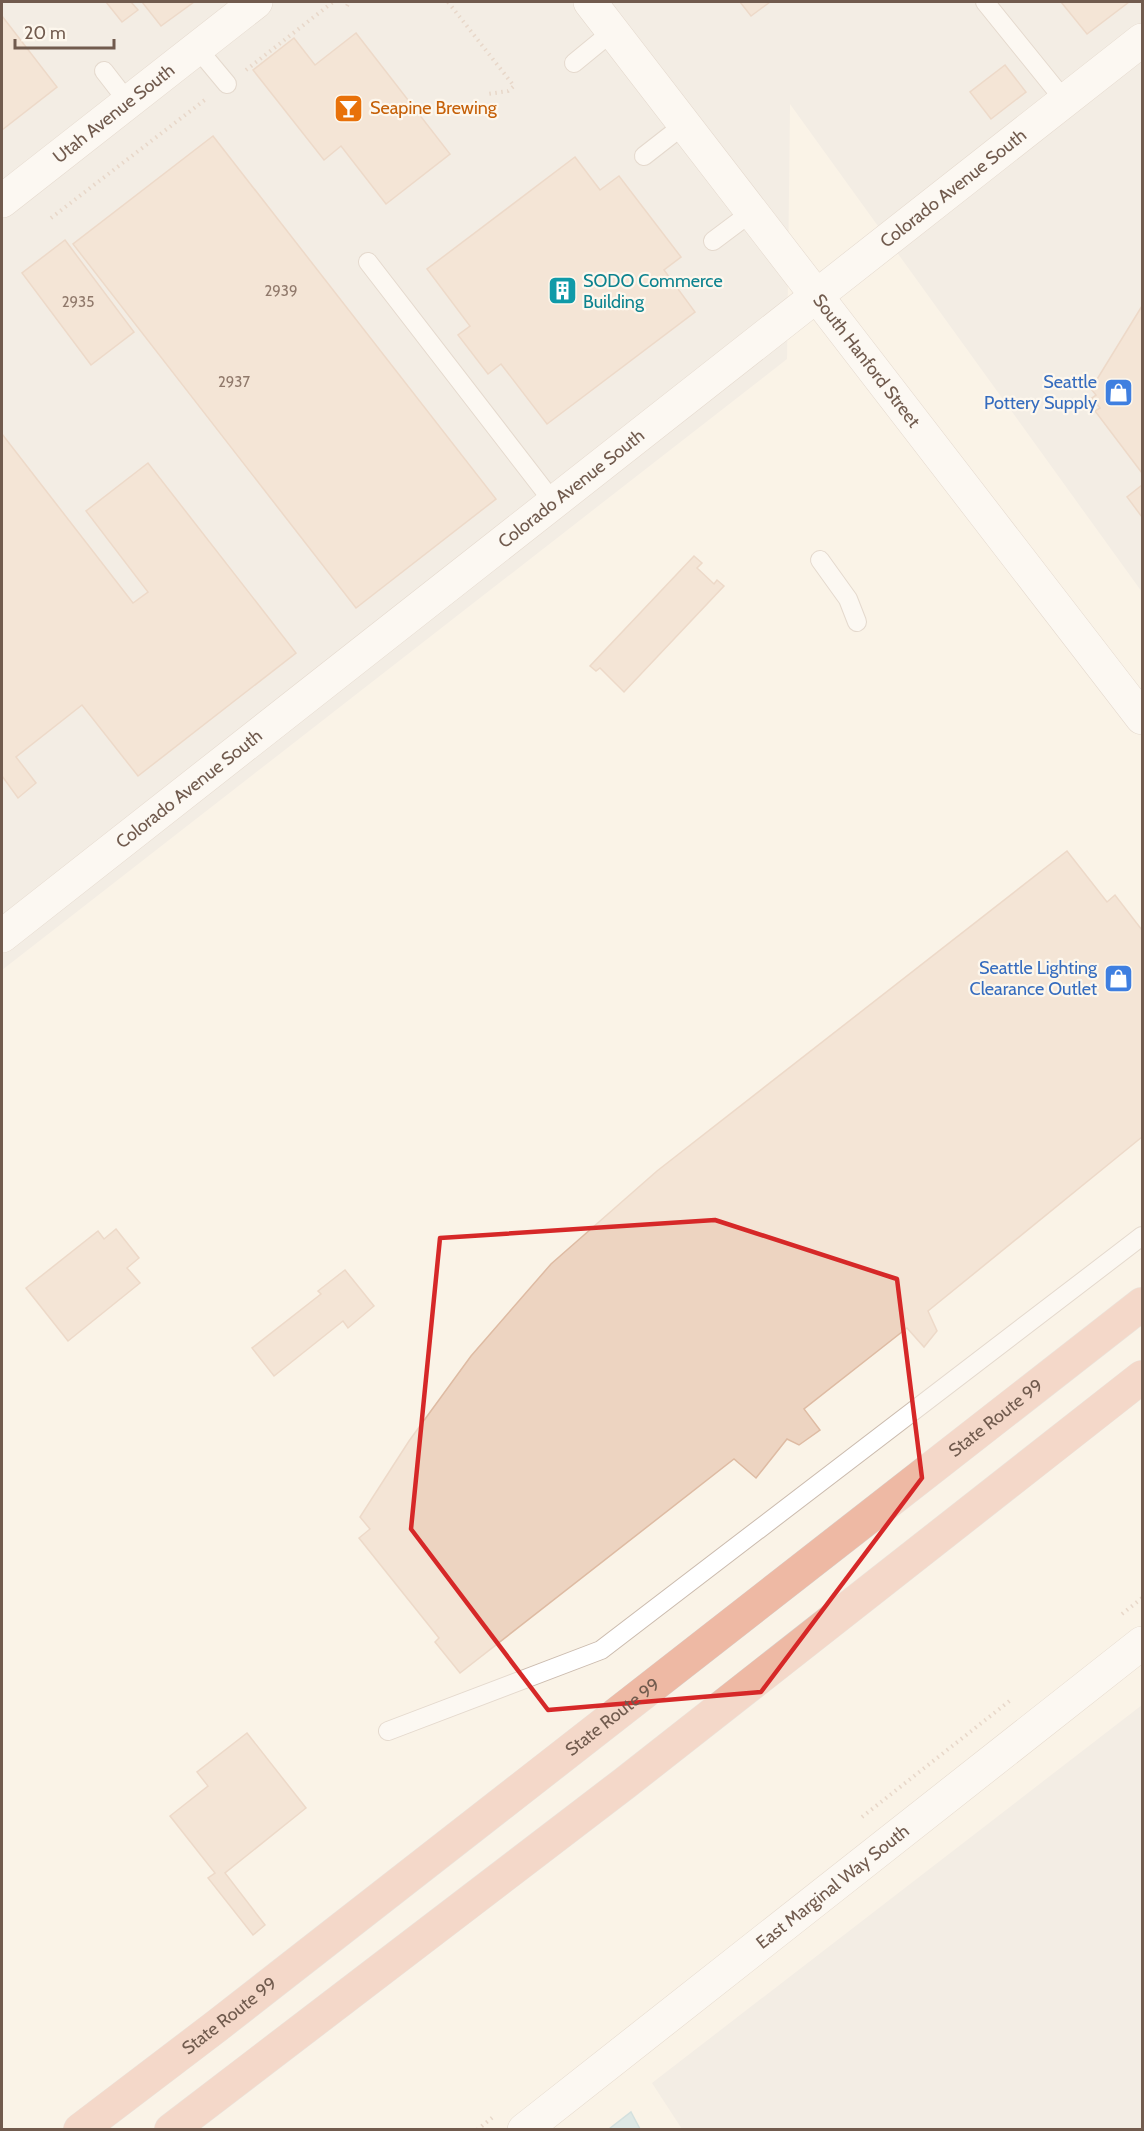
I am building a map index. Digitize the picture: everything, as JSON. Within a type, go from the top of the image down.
[{"type":"highway","name":"State Route 99","points":[[80,2130],[1143,1304]]},
{"type":"highway","points":[[171,2130],[625,1784],[1143,1377]]},
{"type":"street","name":"Utah Avenue South","points":[[2,201],[256,2]]},
{"type":"street","name":"South Hanford Street","points":[[590,2],[1143,718]]},
{"type":"street","name":"Colorado Avenue South","points":[[2,936],[1143,40]]},
{"type":"street","name":"East Marginal Way South","points":[[524,2130],[1143,1643]]},
{"type":"lane","points":[[985,2],[1065,101]]},
{"type":"lane","points":[[574,63],[614,31]]},
{"type":"lane","points":[[197,48],[227,84]]},
{"type":"lane","points":[[104,72],[128,102]]},
{"type":"lane","points":[[644,156],[685,124]]},
{"type":"lane","points":[[713,241],[753,211]]},
{"type":"lane","points":[[368,262],[554,502]]},
{"type":"lane","points":[[820,560],[848,599],[857,622]]},
{"type":"lane","points":[[388,1731],[601,1650],[1143,1236]]},
{"type":"path","points":[[51,218],[333,2]]},
{"type":"path","points":[[448,2],[514,86],[508,91],[488,94]]},
{"type":"highlighted area","points":[[715,1220],[897,1279],[922,1478],[761,1692],[548,1710],[411,1529],[440,1238]]},
{"type":"shaded area","points":[[2,2],[1142,2],[1142,592],[790,104],[787,359],[2,970]]},
{"type":"shaded area","points":[[1142,1705],[1142,2129],[682,2129],[652,2083]]},
{"type":"water","points":[[631,2112],[640,2129],[609,2129]]},
{"type":"building","points":[[106,2],[131,2],[138,10],[122,22]]},
{"type":"building","points":[[142,2],[194,2],[161,26]]},
{"type":"building","points":[[740,2],[770,2],[751,16]]},
{"type":"building","points":[[1061,2],[1129,2],[1087,34]]},
{"type":"building","points":[[2,16],[57,87],[2,130]]},
{"type":"building","name":"Seapine Brewing","points":[[356,33],[450,154],[386,204],[341,146],[324,160],[253,70],[294,38],[315,65]]},
{"type":"building","points":[[1005,65],[1026,92],[991,119],[970,92]]},
{"type":"building","points":[[213,136],[496,499],[356,608],[73,244]]},
{"type":"building","name":"SODO Commerce Building","points":[[575,157],[600,190],[619,176],[681,257],[664,270],[695,312],[547,424],[501,364],[488,374],[458,335],[470,326],[427,269]]},
{"type":"building","points":[[65,240],[134,332],[91,365],[22,273]]},
{"type":"building","name":"Seattle Pottery Supply","points":[[1142,306],[1142,473],[1095,411],[1100,408],[1092,398],[1096,395],[1091,389]]},
{"type":"building","points":[[2,434],[133,603],[148,592],[86,511],[148,463],[296,653],[138,776],[82,705],[16,757],[36,783],[18,798],[2,776]]},
{"type":"building","points":[[1142,485],[1142,517],[1127,497]]},
{"type":"building","points":[[694,556],[702,563],[697,568],[714,584],[717,580],[724,586],[624,692],[600,668],[596,671],[590,666]]},
{"type":"building","points":[[1067,851],[1107,902],[1115,895],[1142,930],[1142,1137],[928,1311],[937,1331],[924,1347],[907,1328],[804,1409],[820,1430],[799,1445],[787,1439],[756,1478],[734,1459],[460,1673],[435,1642],[439,1638],[359,1538],[370,1529],[360,1517],[409,1441],[471,1356],[551,1264],[657,1171]]},
{"type":"building","points":[[116,1229],[139,1258],[127,1268],[140,1283],[68,1341],[26,1288],[98,1231],[104,1239]]},
{"type":"building","points":[[345,1270],[374,1306],[348,1328],[343,1321],[274,1376],[252,1348],[321,1294],[318,1291]]},
{"type":"building","points":[[247,1733],[306,1808],[225,1873],[265,1925],[253,1935],[208,1878],[215,1873],[170,1816],[208,1786],[197,1772]]},
{"type":"place","name":"Seapine Brewing","points":[[349,108]]},
{"type":"place","name":"SODO Commerce Building","points":[[562,291]]},
{"type":"place","name":"Seattle Pottery Supply","points":[[1118,392]]},
{"type":"place","name":"Seattle Lighting Clearance Outlet","points":[[1118,978]]}]
